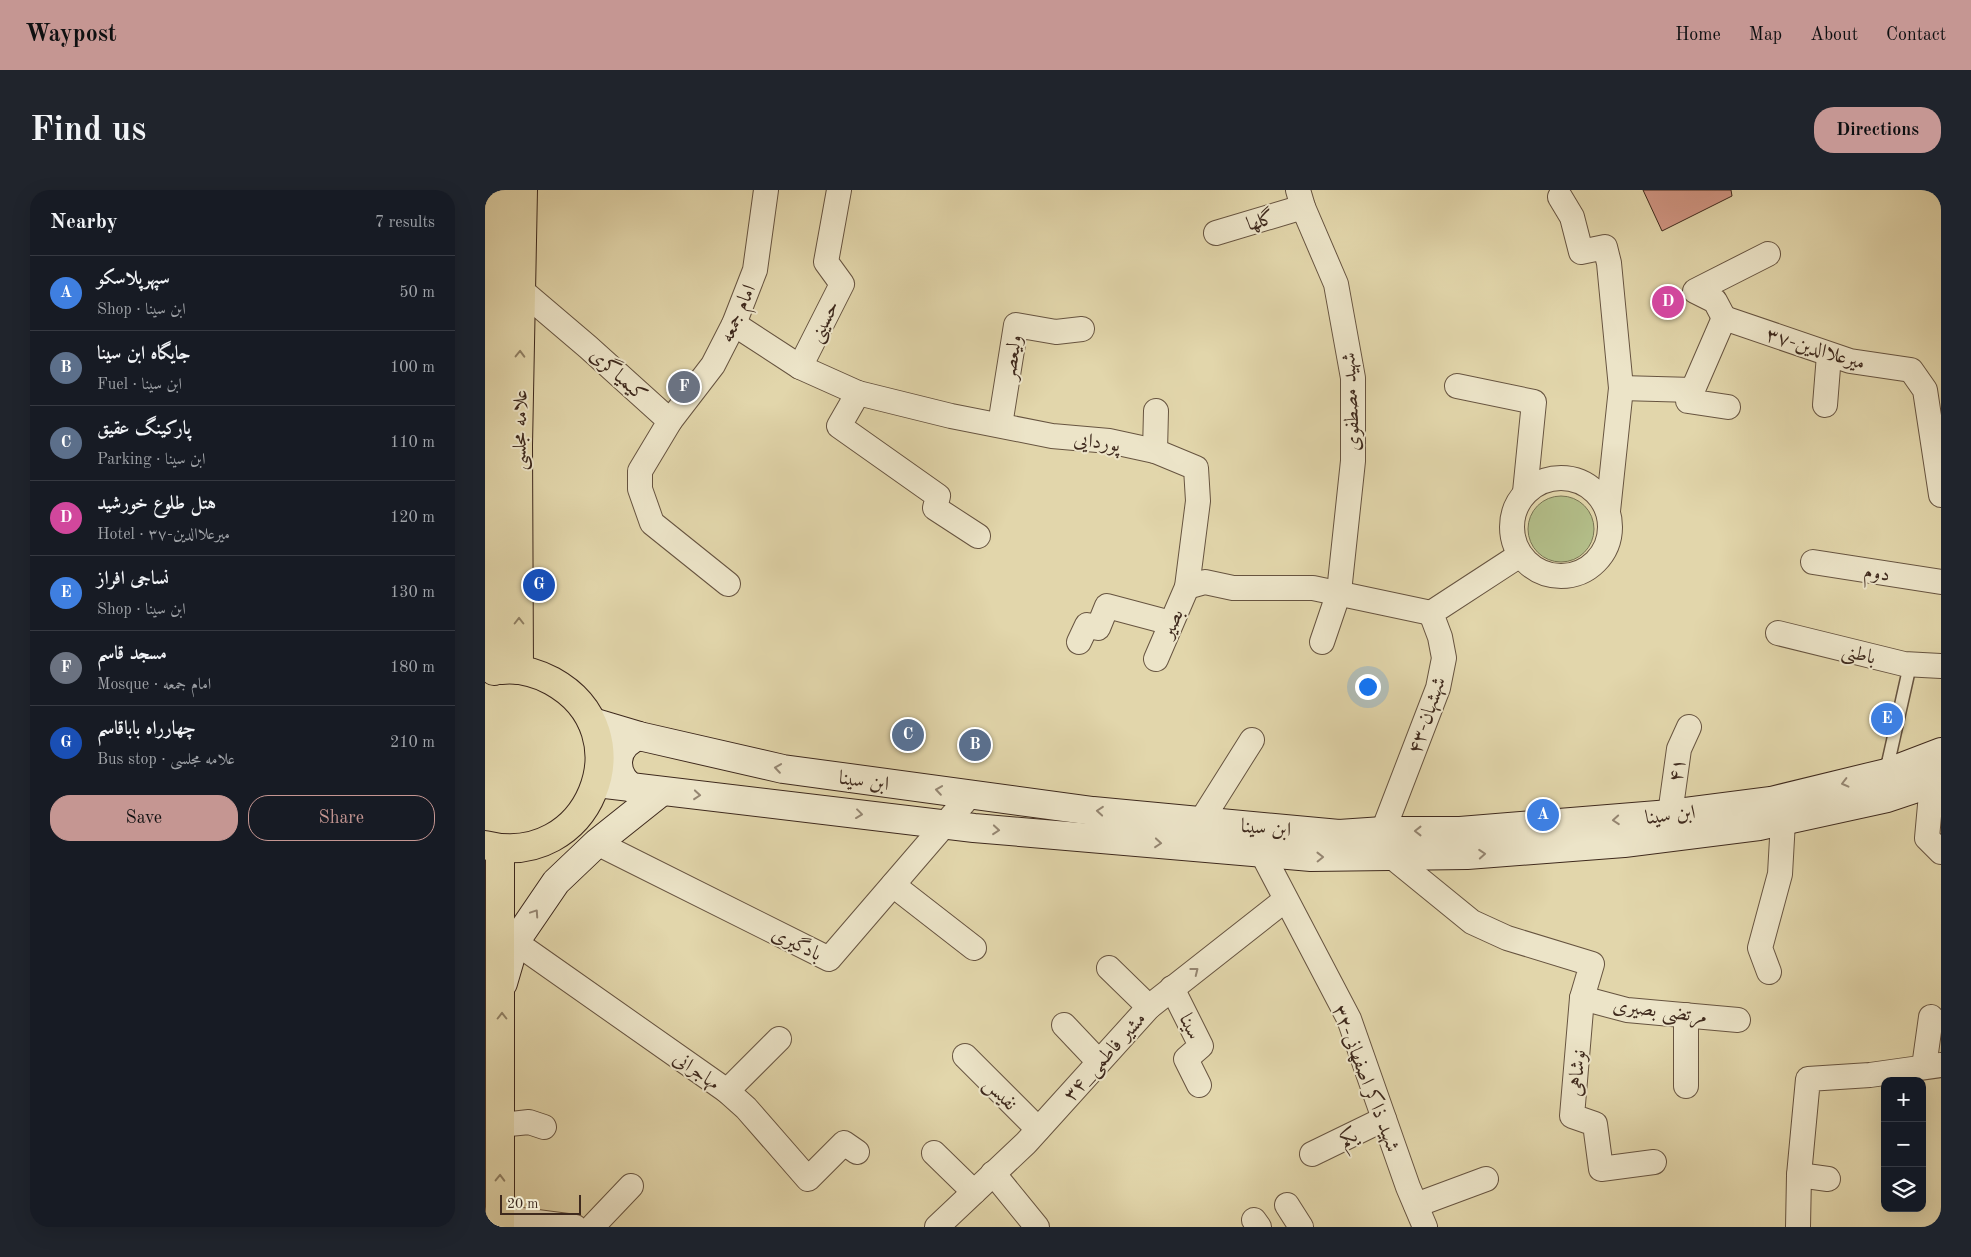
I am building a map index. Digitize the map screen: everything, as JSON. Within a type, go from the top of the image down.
[{"type":"main road","name":"علامه مجلسی","points":[[496,190],[492,548],[499,672]]},
{"type":"main road","name":"علامه مجلسی","points":[[499,672],[518,445],[523,190]]},
{"type":"main road","points":[[499,672],[543,676],[564,688],[581,705],[592,722],[599,756],[597,784],[590,800],[567,829],[547,841],[524,848],[493,847],[502,989],[500,1222]]},
{"type":"main road","name":"ابن سینا","points":[[592,722],[639,736],[769,767],[1093,811],[1339,834],[1467,855],[1624,843],[1783,821],[1887,798],[1936,782]]},
{"type":"main road","points":[[634,789],[621,777],[618,761],[624,745],[639,736]]},
{"type":"main road","name":"ابن سینا","points":[[597,784],[947,824],[1311,857],[1460,831],[1670,814],[1771,800],[1886,773],[1941,752]]},
{"type":"main road","points":[[502,989],[515,942],[556,882],[597,844],[661,792]]},
{"type":"street","name":"امام جمعه","points":[[670,421],[713,365],[734,324],[755,270],[766,190]]},
{"type":"street","name":"حسینی","points":[[800,367],[842,284],[826,262],[839,190]]},
{"type":"street","points":[[1560,197],[1572,217],[1571,243],[1581,252],[1605,247],[1609,263],[1621,388],[1608,510],[1611,526],[1605,548],[1590,566],[1576,574],[1561,576],[1545,574],[1531,566],[1520,555],[1513,540],[1511,523],[1515,506],[1525,492],[1539,482],[1555,478],[1573,479],[1588,485],[1601,497],[1608,510]]},
{"type":"street","name":"گلها","points":[[1216,233],[1300,198]]},
{"type":"street","name":"شهید مصطفوی","points":[[1300,198],[1336,284],[1353,378],[1353,461],[1339,592],[1322,642]]},
{"type":"street","points":[[1728,407],[1688,401],[1724,318],[1715,301],[1695,291],[1768,254]]},
{"type":"street","name":"کیمیاگری","points":[[521,290],[588,346],[670,421]]},
{"type":"street","name":"۳۷-میرعلاالدین","points":[[1724,318],[1850,361],[1911,370],[1925,390],[1936,427],[1941,495]]},
{"type":"street","name":"پوردایی","points":[[734,324],[800,367],[868,397],[1052,436],[1109,441],[1155,451],[1196,468],[1198,500],[1187,588]]},
{"type":"street","name":"ولیعصر","points":[[999,425],[1016,325],[1056,332],[1081,329]]},
{"type":"street","points":[[1825,404],[1829,355]]},
{"type":"street","points":[[1457,386],[1534,402],[1525,492]]},
{"type":"street","points":[[1621,388],[1693,390]]},
{"type":"street","points":[[868,397],[839,426],[938,496],[935,508],[978,536]]},
{"type":"street","points":[[1155,451],[1156,411]]},
{"type":"street","points":[[670,421],[640,471],[641,489],[652,523],[728,584]]},
{"type":"street","points":[[1187,588],[1205,582],[1233,588],[1313,588],[1431,613],[1520,555]]},
{"type":"street","name":"دوم","points":[[1813,562],[1941,582]]},
{"type":"street","name":"بصیر","points":[[1156,659],[1187,588]]},
{"type":"street","points":[[1079,642],[1087,625],[1099,628],[1107,606],[1171,623]]},
{"type":"street","name":"۴۳-شهشهان","points":[[1387,843],[1438,688],[1444,658],[1440,636],[1431,613]]},
{"type":"street","name":"باطنی","points":[[1778,633],[1910,665],[1941,666]]},
{"type":"street","name":"۴۱","points":[[1670,814],[1679,748],[1689,727]]},
{"type":"street","points":[[1201,821],[1252,740]]},
{"type":"street","points":[[1936,782],[1927,838],[1941,852]]},
{"type":"street","name":"بادگیری","points":[[597,844],[829,959],[971,794]]},
{"type":"street","points":[[1769,972],[1759,948],[1780,874],[1783,821]]},
{"type":"street","name":"۳۲-شهید ذاکر اصفهانی","points":[[1248,825],[1260,852],[1349,1019],[1415,1205],[1425,1227]]},
{"type":"street","points":[[1387,843],[1437,896],[1472,922],[1507,938],[1592,964],[1583,998]]},
{"type":"street","points":[[893,885],[975,948]]},
{"type":"street","name":"۳۴_مشیر فاطمی","points":[[937,1227],[1038,1129],[1149,1007],[1285,900]]},
{"type":"street","name":"مهاجرانی","points":[[515,942],[727,1091],[746,1108],[808,1179],[844,1143],[857,1152]]},
{"type":"street","points":[[1109,968],[1149,1007]]},
{"type":"street","name":"سینا","points":[[1172,988],[1201,1046],[1186,1059],[1199,1085]]},
{"type":"street","name":"مرتضی بصیری","points":[[1583,998],[1627,1010],[1737,1020]]},
{"type":"street","name":"نوشاهی","points":[[1583,998],[1572,1116],[1595,1124],[1601,1169],[1654,1162]]},
{"type":"street","points":[[1686,1015],[1687,1086]]},
{"type":"street","points":[[1798,1227],[1799,1175],[1808,1079],[1870,1075],[1932,1066],[1931,1017]]},
{"type":"street","points":[[1064,1025],[1099,1062]]},
{"type":"street","points":[[727,1091],[779,1039]]},
{"type":"street","name":"نفیس","points":[[965,1056],[1038,1129]]},
{"type":"street","name":"یکم","points":[[1312,1154],[1384,1119]]},
{"type":"street","points":[[501,1125],[529,1122],[545,1127]]},
{"type":"street","points":[[934,1153],[974,1192]]},
{"type":"street","points":[[993,1173],[1037,1227]]},
{"type":"street","points":[[1799,1175],[1828,1179]]},
{"type":"street","points":[[1415,1205],[1486,1179]]},
{"type":"street","points":[[592,1227],[631,1186]]},
{"type":"street","points":[[1287,1205],[1300,1227]]},
{"type":"street","points":[[500,1222],[575,1227]]},
{"type":"lane","points":[[1886,773],[1910,665]]},
{"type":"green space","points":[[1561,496],[1574,498],[1589,511],[1592,516],[1594,529],[1592,542],[1579,557],[1574,560],[1561,562],[1548,560],[1533,547],[1530,542],[1528,529],[1530,516],[1543,501],[1548,498]]},
{"type":"building","points":[[1643,190],[1731,190],[1732,196],[1662,231]]},
{"type":"place","name":"هتل طلوع خورشید","points":[[1668,302]]},
{"type":"place","name":"مسجد قاسم","points":[[684,387]]},
{"type":"place","name":"چهارراه باباقاسم","points":[[539,585]]},
{"type":"place","name":"نساجی افراز","points":[[1887,719]]},
{"type":"place","name":"پارکینگ عقیق","points":[[908,735]]},
{"type":"place","name":"جایگاه ابن سینا","points":[[975,745]]},
{"type":"place","name":"سپهرپلاسکو","points":[[1543,815]]}]
